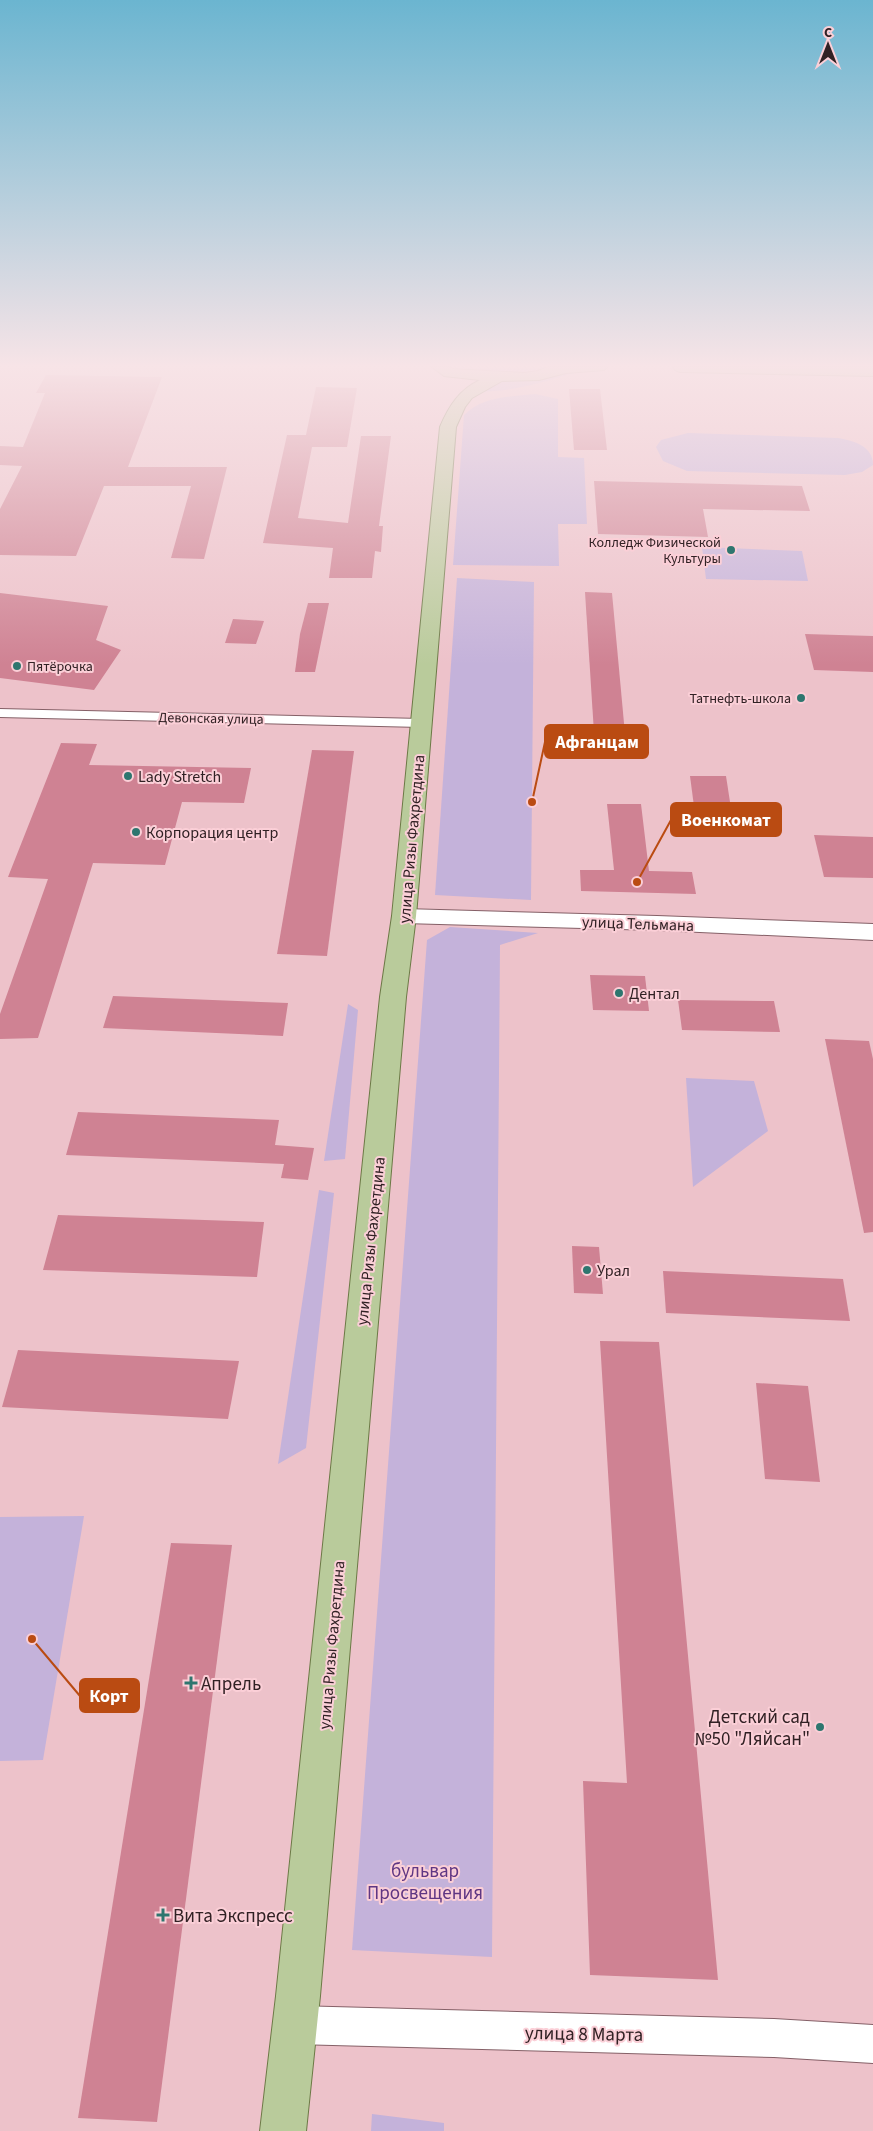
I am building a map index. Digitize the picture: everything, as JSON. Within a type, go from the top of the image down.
[{"type":"main road","name":"улица Ризы Фахретдина","points":[[283,2131],[392,1017],[404,916],[444,466]]},
{"type":"street","name":"Девонская улица","points":[[0,713],[421,722]]},
{"type":"street","name":"улица Тельмана","points":[[404,916],[657,923],[873,932]]},
{"type":"street","name":"улица 8 Марта","points":[[294,2025],[774,2038],[873,2044]]},
{"type":"green space","points":[[460,466],[584,466],[587,524],[558,524],[559,566],[453,565]]},
{"type":"green space","points":[[676,466],[871,466],[862,472],[845,475],[687,471]]},
{"type":"green space","points":[[702,547],[802,551],[808,581],[706,579]]},
{"type":"green space","points":[[457,578],[534,582],[531,900],[435,895]]},
{"type":"green space","name":"бульвар Просвещения","points":[[450,927],[538,933],[500,945],[492,1957],[352,1950],[427,940]]},
{"type":"green space","points":[[348,1004],[358,1010],[345,1159],[324,1161]]},
{"type":"green space","points":[[686,1078],[754,1081],[768,1131],[693,1187]]},
{"type":"green space","points":[[319,1190],[334,1193],[306,1448],[278,1464]]},
{"type":"green space","points":[[84,1516],[43,1760],[0,1761],[0,1517]]},
{"type":"green space","points":[[372,2114],[444,2123],[444,2131],[371,2131]]},
{"type":"building","points":[[22,466],[227,467],[204,559],[171,558],[191,486],[104,486],[76,556],[0,555],[0,509]]},
{"type":"building","points":[[280,466],[308,466],[298,518],[348,523],[356,466],[387,466],[379,526],[383,526],[381,552],[375,551],[372,578],[329,578],[333,548],[263,543]]},
{"type":"building","points":[[594,481],[802,486],[810,511],[703,509],[708,537],[598,534]]},
{"type":"building","points":[[585,592],[612,593],[625,734],[594,733]]},
{"type":"building","points":[[0,593],[108,606],[96,640],[121,650],[94,690],[0,678]]},
{"type":"building","points":[[308,603],[329,603],[315,672],[295,672],[300,634]]},
{"type":"building","points":[[233,619],[264,621],[256,644],[225,643]]},
{"type":"building","points":[[805,634],[873,636],[873,672],[814,670]]},
{"type":"building","points":[[61,743],[97,744],[89,765],[251,768],[244,803],[182,802],[165,865],[93,863],[38,1038],[0,1039],[0,1014],[48,879],[8,877]]},
{"type":"building","points":[[312,750],[354,751],[327,956],[277,954]]},
{"type":"building","points":[[690,776],[726,776],[732,815],[695,814]]},
{"type":"building","points":[[607,804],[641,804],[649,871],[692,872],[696,894],[581,891],[580,870],[614,870]]},
{"type":"building","points":[[814,835],[873,837],[873,878],[824,877]]},
{"type":"building","name":"Дентал","points":[[590,975],[645,976],[649,1011],[593,1010]]},
{"type":"building","points":[[113,996],[288,1003],[283,1036],[103,1028]]},
{"type":"building","points":[[678,1000],[774,1001],[780,1032],[682,1030]]},
{"type":"building","points":[[825,1039],[869,1041],[873,1059],[873,1232],[864,1233]]},
{"type":"building","points":[[78,1112],[279,1120],[275,1145],[314,1148],[308,1180],[281,1178],[284,1164],[66,1155]]},
{"type":"building","points":[[58,1215],[264,1222],[257,1277],[43,1270]]},
{"type":"building","name":"Урал","points":[[572,1246],[599,1247],[603,1294],[574,1293]]},
{"type":"building","points":[[663,1271],[843,1279],[850,1321],[666,1313]]},
{"type":"building","points":[[600,1341],[659,1342],[718,1980],[590,1975],[583,1781],[627,1783]]},
{"type":"building","points":[[18,1350],[239,1361],[228,1419],[2,1407]]},
{"type":"building","points":[[756,1383],[808,1386],[820,1482],[765,1479]]},
{"type":"building","points":[[171,1543],[232,1545],[157,2122],[78,2118]]},
{"type":"place","name":"Колледж Физической Культуры","points":[[731,550]]},
{"type":"place","name":"Пятёрочка","points":[[17,666]]},
{"type":"place","name":"Татнефть-школа","points":[[801,698]]},
{"type":"place","name":"Lady Stretch","points":[[128,776]]},
{"type":"place","name":"Афганцам","points":[[532,802]]},
{"type":"place","name":"Корпорация центр","points":[[136,832]]},
{"type":"place","name":"Военкомат","points":[[637,882]]},
{"type":"place","name":"Дентал","points":[[619,993]]},
{"type":"place","name":"Урал","points":[[587,1270]]},
{"type":"place","name":"Корт","points":[[32,1639]]},
{"type":"place","name":"Апрель","points":[[191,1683]]},
{"type":"place","name":"Детский сад №50 \"Ляйсан\"","points":[[820,1727]]},
{"type":"place","name":"Вита Экспресс","points":[[163,1915]]}]
